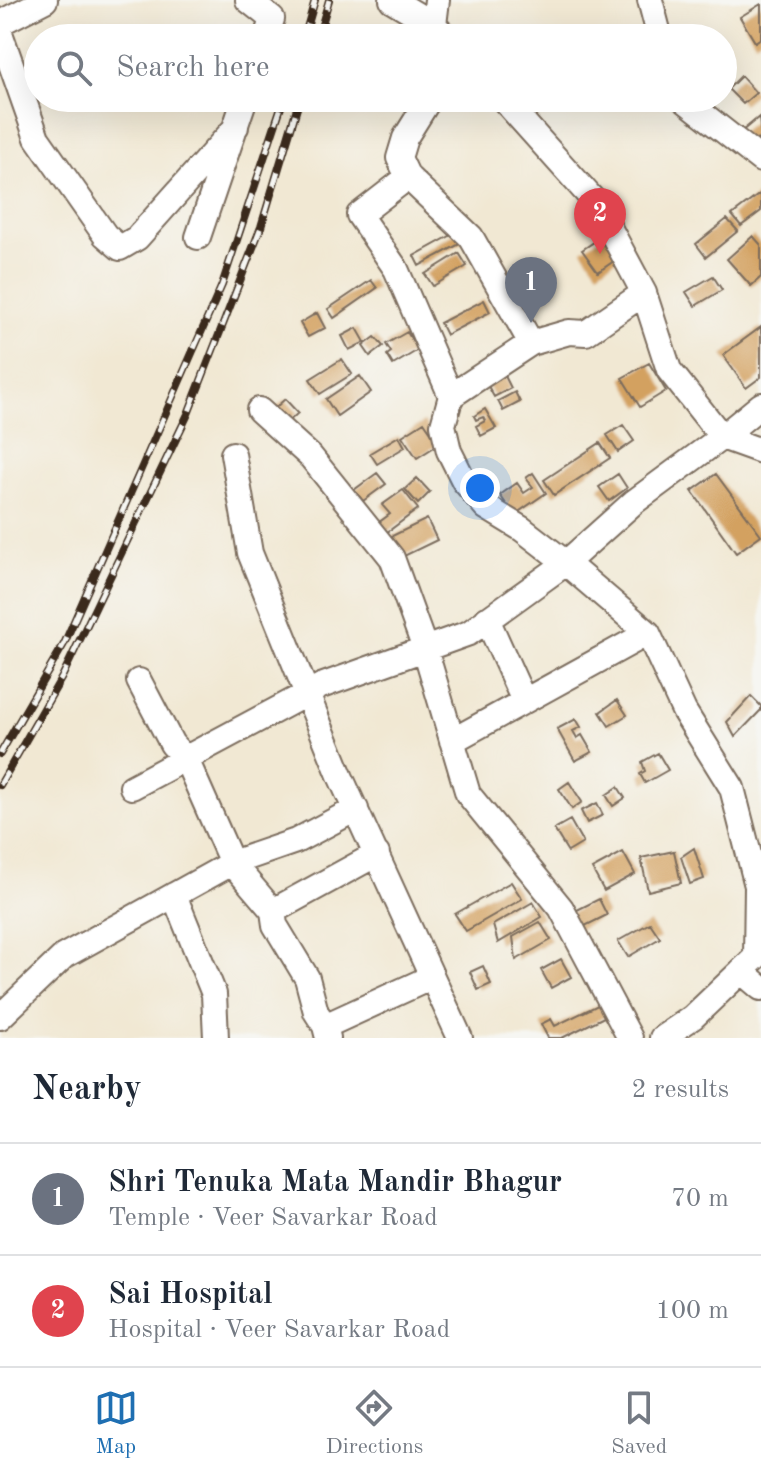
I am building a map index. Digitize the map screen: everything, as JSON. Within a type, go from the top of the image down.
[{"type":"street","points":[[0,23],[45,0]]},
{"type":"street","points":[[248,0],[272,19],[270,24]]},
{"type":"street","points":[[392,0],[430,24]]},
{"type":"street","points":[[437,0],[440,24]]},
{"type":"street","points":[[650,0],[656,24]]},
{"type":"street","points":[[0,33],[24,101]]},
{"type":"street","points":[[28,112],[37,138],[105,235],[120,248],[137,238],[236,127]]},
{"type":"street","points":[[198,237],[241,112]]},
{"type":"street","points":[[421,112],[405,138],[399,158],[408,177],[471,237],[531,343]]},
{"type":"street","points":[[515,112],[596,203],[644,293],[669,370],[722,437],[761,451]]},
{"type":"street","points":[[700,112],[761,160]]},
{"type":"street","points":[[408,177],[359,215],[396,269],[451,396],[443,425],[449,451],[464,481],[486,507],[522,529],[566,563],[648,633],[684,711],[732,788],[757,886],[756,957],[693,1017],[662,1038]]},
{"type":"street","points":[[451,396],[531,343],[569,332],[586,333],[644,293]]},
{"type":"street","points":[[132,787],[321,686],[469,633],[566,563],[634,502],[761,405]]},
{"type":"street","points":[[259,410],[311,457],[392,558],[425,649],[468,794],[561,908],[630,1038]]},
{"type":"street","points":[[233,454],[250,553],[356,809],[460,1038]]},
{"type":"street","points":[[487,619],[524,701]]},
{"type":"street","points":[[452,741],[648,633]]},
{"type":"street","points":[[139,681],[172,744],[186,759],[232,863],[273,911],[275,925],[307,978],[316,1012],[326,1032],[432,977]]},
{"type":"street","points":[[0,1017],[64,956],[232,863],[296,841],[356,809]]},
{"type":"street","points":[[273,911],[377,854]]},
{"type":"street","points":[[174,895],[214,994],[216,1038]]},
{"type":"street","points":[[741,971],[761,988]]},
{"type":"building","points":[[761,4],[761,38],[755,42],[740,17]]},
{"type":"building","points":[[741,76],[756,93],[743,104],[737,98],[737,80]]},
{"type":"building","points":[[759,117],[761,137],[751,145],[741,132]]},
{"type":"building","points":[[761,193],[761,211],[741,226],[732,215]]},
{"type":"building","points":[[727,219],[738,231],[706,257],[696,244]]},
{"type":"building","points":[[459,231],[465,241],[419,266],[414,256]]},
{"type":"building","points":[[606,234],[621,256],[598,272],[582,250]]},
{"type":"building","points":[[753,236],[761,245],[761,277],[751,286],[727,259]]},
{"type":"building","points":[[459,253],[467,266],[433,286],[425,274]]},
{"type":"building","points":[[713,276],[722,290],[695,306],[686,292]]},
{"type":"building","points":[[371,280],[377,288],[334,318],[328,309]]},
{"type":"building","points":[[484,300],[490,312],[446,335],[440,323]]},
{"type":"building","points":[[317,313],[325,328],[308,337],[300,323]]},
{"type":"building","points":[[761,327],[761,377],[746,388],[723,355]]},
{"type":"building","points":[[357,328],[365,342],[349,350],[342,336]]},
{"type":"building","points":[[407,332],[418,350],[393,365],[387,355],[391,352],[386,344]]},
{"type":"building","points":[[375,337],[383,346],[370,356],[363,346]]},
{"type":"building","points":[[342,359],[352,374],[320,394],[310,379]]},
{"type":"building","points":[[649,363],[666,391],[640,407],[622,378]]},
{"type":"building","points":[[360,376],[371,392],[337,416],[326,399]]},
{"type":"building","points":[[505,376],[511,388],[494,397],[488,386]]},
{"type":"building","points":[[515,392],[520,402],[503,411],[498,401]]},
{"type":"building","points":[[285,399],[298,413],[287,423],[274,409]]},
{"type":"building","points":[[485,409],[496,428],[481,436],[476,426],[485,421],[483,417],[476,420],[474,416]]},
{"type":"building","points":[[424,422],[439,444],[417,458],[402,436]]},
{"type":"building","points":[[623,425],[634,441],[618,452],[607,435]]},
{"type":"building","points":[[399,436],[405,447],[377,464],[370,453]]},
{"type":"building","points":[[600,443],[610,458],[554,495],[544,480]]},
{"type":"building","points":[[377,473],[386,484],[363,501],[354,490]]},
{"type":"building","points":[[533,473],[546,493],[514,515],[500,495],[517,483],[524,493],[533,487],[526,478]]},
{"type":"building","points":[[618,474],[627,488],[609,501],[599,487]]},
{"type":"building","points":[[716,474],[761,535],[736,553],[692,491]]},
{"type":"building","points":[[417,478],[430,492],[418,504],[405,489]]},
{"type":"building","points":[[403,490],[418,509],[382,536],[374,526],[390,514],[382,505]]},
{"type":"building","points":[[427,519],[437,540],[400,558],[390,537]]},
{"type":"building","points":[[751,696],[761,710],[735,737],[727,722]]},
{"type":"building","points":[[617,700],[627,715],[609,726],[600,712]]},
{"type":"building","points":[[576,719],[581,727],[573,731],[577,738],[582,735],[592,752],[575,761],[557,729]]},
{"type":"building","points":[[658,753],[668,770],[645,783],[640,774],[645,771],[642,762]]},
{"type":"building","points":[[569,782],[582,802],[572,809],[559,789]]},
{"type":"building","points":[[618,787],[625,798],[613,806],[606,795]]},
{"type":"building","points":[[597,803],[603,815],[587,823],[581,811]]},
{"type":"building","points":[[570,820],[583,843],[568,852],[554,829]]},
{"type":"building","points":[[694,848],[704,879],[690,884],[681,857]]},
{"type":"building","points":[[674,851],[681,883],[648,891],[641,858]]},
{"type":"building","points":[[623,852],[635,874],[604,891],[592,869]]},
{"type":"building","points":[[511,882],[522,899],[466,931],[455,914]]},
{"type":"building","points":[[599,899],[607,915],[577,930],[569,914]]},
{"type":"building","points":[[533,902],[542,917],[498,943],[493,925]]},
{"type":"building","points":[[540,922],[551,940],[516,960],[513,937]]},
{"type":"building","points":[[650,923],[660,938],[628,957],[618,941]]},
{"type":"building","points":[[561,959],[571,977],[551,988],[541,970]]},
{"type":"building","points":[[483,966],[491,984],[478,990],[470,972]]},
{"type":"building","points":[[600,1004],[606,1016],[562,1038],[548,1038],[541,1024],[551,1019],[555,1026]]},
{"type":"railway","points":[[308,24],[315,0]]},
{"type":"railway","points":[[322,24],[329,0]]},
{"type":"railway","points":[[0,754],[64,644],[222,285],[279,112]]},
{"type":"railway","points":[[0,785],[62,677],[188,414],[261,227],[296,112]]},
{"type":"place","name":"Sai Hospital","points":[[600,254]]},
{"type":"place","name":"Shri Tenuka Mata Mandir Bhagur","points":[[531,323]]}]
